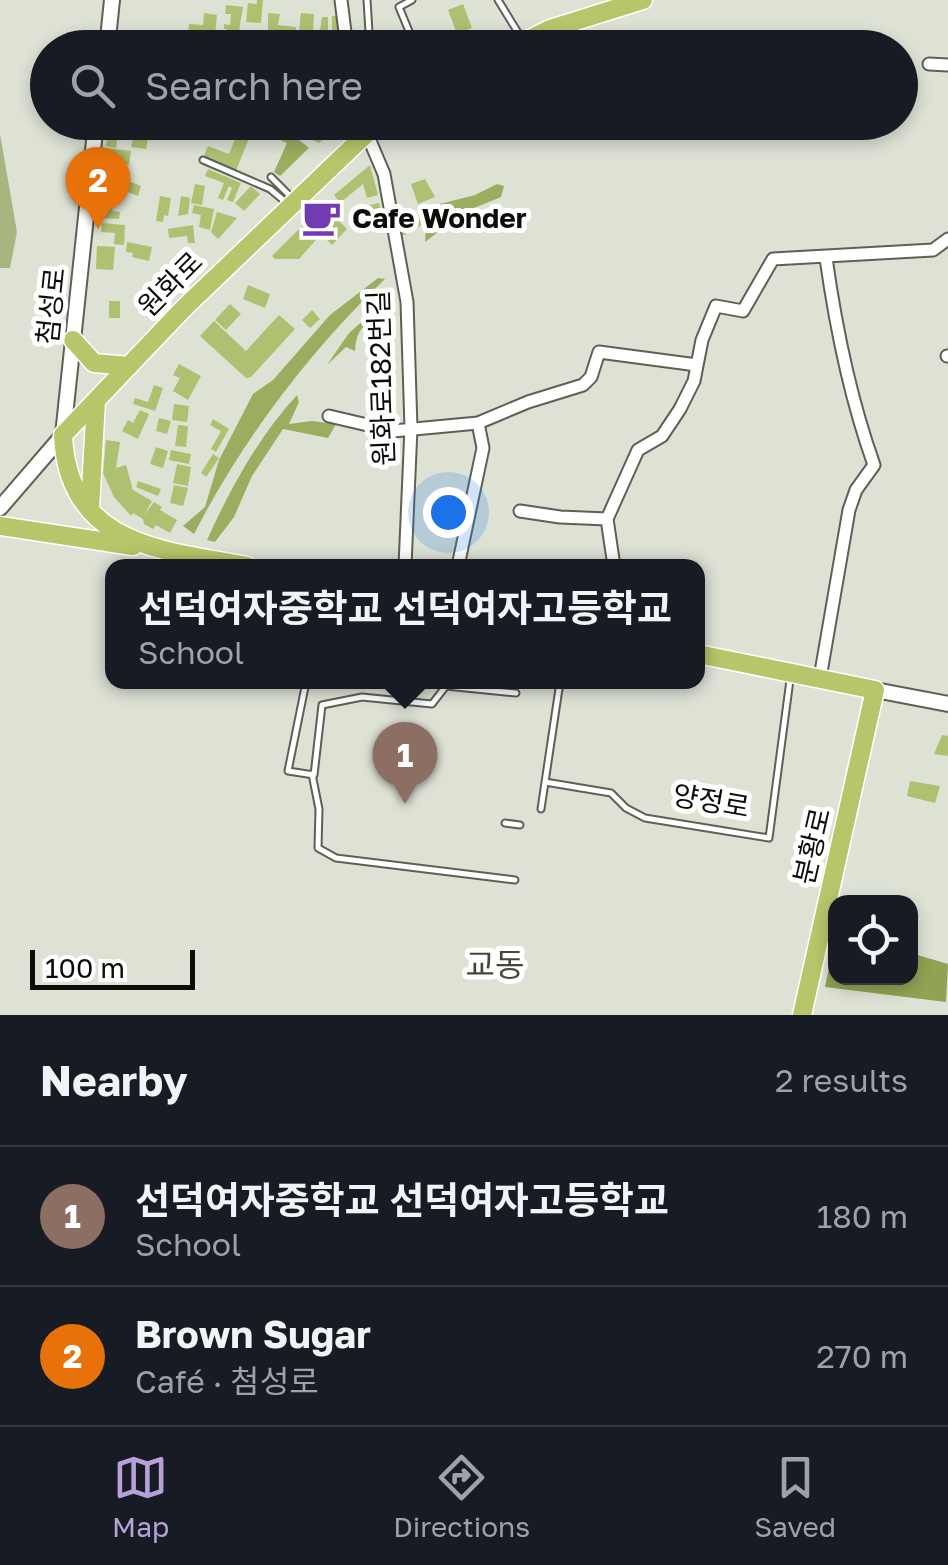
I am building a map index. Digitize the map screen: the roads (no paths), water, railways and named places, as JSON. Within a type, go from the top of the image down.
[{"type":"main road","points":[[548,30],[643,0]]},
{"type":"main road","name":"원화로","points":[[63,435],[353,140]]},
{"type":"main road","points":[[73,340],[94,363],[128,366]]},
{"type":"main road","points":[[90,508],[96,401]]},
{"type":"main road","points":[[63,435],[73,481],[90,508],[114,533],[152,548]]},
{"type":"main road","points":[[0,526],[210,559]]},
{"type":"main road","points":[[705,655],[875,690]]},
{"type":"main road","name":"분황로","points":[[802,1015],[875,690]]},
{"type":"street","points":[[109,30],[112,0]]},
{"type":"street","points":[[341,0],[345,30]]},
{"type":"street","points":[[929,64],[948,66]]},
{"type":"street","name":"첨성로","points":[[63,435],[94,140]]},
{"type":"street","name":"원화로182번길","points":[[369,140],[384,174],[407,302],[411,428],[405,559]]},
{"type":"street","points":[[613,559],[608,519],[638,450],[662,436],[694,382],[708,322],[716,306],[743,311],[772,259],[933,250],[948,239]]},
{"type":"street","points":[[820,678],[849,510],[856,490],[874,465],[847,371],[826,258]]},
{"type":"street","points":[[330,416],[393,430],[478,424],[528,402],[583,385],[599,352],[697,365]]},
{"type":"street","points":[[459,559],[482,448],[478,424]]},
{"type":"street","name":"원화로","points":[[3,501],[63,435]]},
{"type":"street","points":[[520,510],[560,518],[608,519]]},
{"type":"street","points":[[875,690],[948,704]]},
{"type":"lane","points":[[367,0],[369,30]]},
{"type":"lane","points":[[409,30],[399,7],[412,0]]},
{"type":"lane","points":[[498,0],[511,30]]},
{"type":"lane","points":[[203,160],[270,189],[292,204]]},
{"type":"lane","points":[[271,177],[292,204]]},
{"type":"lane","name":"양정로","points":[[545,782],[611,793],[626,808],[645,818],[769,838],[792,672]]},
{"type":"lane","points":[[305,689],[288,770],[312,774]]},
{"type":"lane","points":[[312,774],[322,705],[362,697],[432,704],[444,689]]},
{"type":"lane","points":[[476,689],[516,693]]},
{"type":"lane","points":[[541,810],[559,689]]},
{"type":"lane","points":[[312,774],[320,810],[318,848],[336,858],[514,880]]},
{"type":"lane","points":[[505,823],[520,825]]},
{"type":"place","name":"Cafe Wonder","points":[[322,218]]},
{"type":"place","name":"Brown Sugar","points":[[98,229]]},
{"type":"place","name":"선덕여자중학교 선덕여자고등학교","points":[[405,804]]},
{"type":"district","name":"교동","points":[[495,965]]}]
